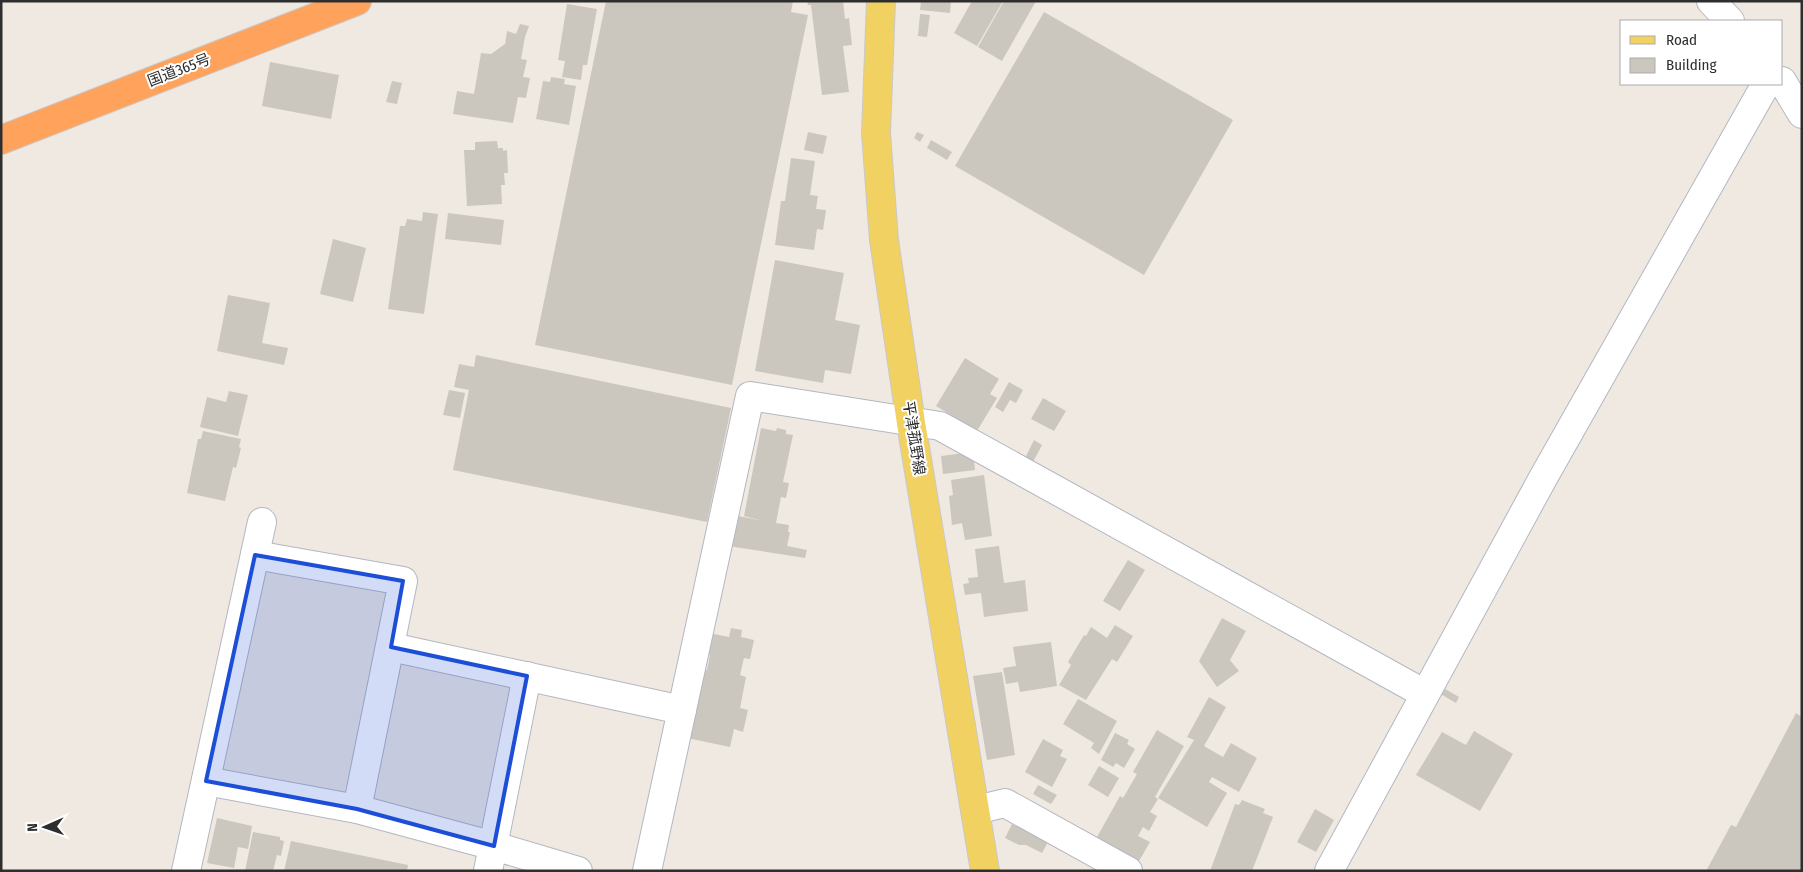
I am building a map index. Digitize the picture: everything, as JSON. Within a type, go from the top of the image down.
[{"type":"highway","name":"国道365号","points":[[1,140],[357,1]]},
{"type":"main road","name":"平津菰野線","points":[[881,1],[876,143],[884,240],[911,423],[985,871]]},
{"type":"street","points":[[1711,1],[1729,20]]},
{"type":"street","points":[[1783,83],[1802,114]]},
{"type":"street","points":[[1329,871],[1543,478],[1765,85]]},
{"type":"street","points":[[647,871],[750,396],[911,423],[940,426],[1425,694]]},
{"type":"street","points":[[186,871],[262,522]]},
{"type":"street","points":[[255,554],[403,581],[357,809]]},
{"type":"street","points":[[391,647],[682,710]]},
{"type":"street","points":[[491,858],[527,676]]},
{"type":"street","points":[[206,781],[357,809],[491,858],[578,871]]},
{"type":"street","points":[[976,810],[1004,803],[1128,871]]},
{"type":"highlighted area","points":[[255,555],[403,581],[391,647],[527,676],[494,846],[357,809],[206,781]]},
{"type":"building","points":[[606,1],[793,1],[791,12],[808,15],[732,385],[535,345]]},
{"type":"building","points":[[807,1],[843,1],[845,19],[849,18],[852,45],[843,46],[849,92],[822,95],[811,5],[808,5]]},
{"type":"building","points":[[921,1],[951,1],[950,13],[920,10]]},
{"type":"building","points":[[972,1],[1003,1],[977,46],[954,33]]},
{"type":"building","points":[[1004,1],[1036,1],[1002,61],[978,47]]},
{"type":"building","points":[[567,4],[597,9],[587,65],[583,65],[581,80],[562,77],[565,61],[558,60]]},
{"type":"building","points":[[1044,12],[1233,120],[1144,275],[955,166]]},
{"type":"building","points":[[920,14],[930,15],[927,37],[918,36]]},
{"type":"building","points":[[520,24],[529,26],[521,59],[527,60],[523,77],[530,78],[526,98],[518,97],[513,123],[453,114],[457,91],[474,94],[481,53],[491,54],[505,44],[507,31],[516,34]]},
{"type":"building","points":[[270,62],[339,75],[331,119],[262,106]]},
{"type":"building","points":[[551,77],[565,79],[564,84],[576,86],[569,125],[536,119],[543,81],[550,82]]},
{"type":"building","points":[[392,81],[402,83],[397,104],[386,102]]},
{"type":"building","points":[[808,132],[827,136],[823,154],[804,150]]},
{"type":"building","points":[[917,132],[924,135],[920,142],[914,138]]},
{"type":"building","points":[[931,140],[952,152],[947,160],[927,148]]},
{"type":"building","points":[[497,141],[498,148],[503,148],[503,151],[507,150],[508,173],[504,173],[505,185],[501,185],[502,204],[467,206],[464,150],[475,150],[475,142]]},
{"type":"building","points":[[791,158],[815,161],[810,195],[818,196],[816,209],[826,210],[823,230],[817,229],[814,250],[775,245],[781,201],[785,201]]},
{"type":"building","points":[[423,212],[438,214],[424,314],[388,309],[400,226],[405,226],[407,219],[422,221]]},
{"type":"building","points":[[448,213],[504,220],[501,245],[445,239]]},
{"type":"building","points":[[333,239],[366,248],[353,302],[320,294]]},
{"type":"building","points":[[775,260],[844,273],[835,320],[860,325],[851,374],[825,370],[823,383],[755,371]]},
{"type":"building","points":[[228,295],[270,303],[262,343],[288,348],[284,365],[217,351]]},
{"type":"building","points":[[476,355],[731,408],[707,522],[453,470],[469,390],[454,387],[459,364],[474,367]]},
{"type":"building","points":[[965,358],[999,379],[990,394],[997,398],[977,431],[936,406]]},
{"type":"building","points":[[1009,382],[1023,390],[1016,403],[1010,400],[1003,412],[995,407]]},
{"type":"building","points":[[449,390],[465,393],[460,418],[443,415]]},
{"type":"building","points":[[229,391],[248,395],[238,436],[200,427],[207,397],[226,402]]},
{"type":"building","points":[[1043,398],[1066,411],[1054,431],[1031,419]]},
{"type":"building","points":[[761,428],[776,431],[777,428],[786,430],[786,434],[793,435],[783,482],[789,483],[786,498],[781,497],[776,523],[789,525],[788,532],[790,532],[787,546],[807,550],[805,558],[728,546],[733,515],[759,520],[744,516]]},
{"type":"building","points":[[203,431],[241,439],[239,447],[241,448],[236,468],[233,467],[225,501],[187,493],[198,439],[201,439]]},
{"type":"building","points":[[1034,440],[1042,445],[1033,462],[1025,458]]},
{"type":"building","points":[[973,452],[975,470],[943,474],[941,456]]},
{"type":"building","points":[[984,475],[992,536],[965,540],[962,523],[952,525],[949,496],[953,495],[951,480]]},
{"type":"building","points":[[999,546],[1004,583],[1025,580],[1028,611],[984,617],[981,593],[965,595],[963,584],[969,583],[968,578],[978,577],[975,549]]},
{"type":"building","points":[[1128,560],[1145,570],[1120,611],[1103,601]]},
{"type":"building","points":[[1222,618],[1246,631],[1230,660],[1239,671],[1217,687],[1199,661]]},
{"type":"building","points":[[1115,625],[1133,636],[1117,662],[1112,659],[1086,700],[1059,685],[1071,665],[1068,662],[1091,627],[1107,638]]},
{"type":"building","points":[[731,628],[742,630],[741,637],[754,640],[750,659],[744,658],[740,675],[746,677],[740,708],[748,710],[743,732],[734,729],[730,747],[687,738],[701,669],[707,670],[710,655],[704,653],[709,633],[729,637]]},
{"type":"building","points":[[1051,642],[1057,686],[1020,692],[1018,682],[1006,684],[1003,668],[1016,666],[1013,647]]},
{"type":"building","points":[[1002,672],[1015,755],[987,760],[973,676]]},
{"type":"building","points":[[1440,686],[1459,697],[1456,703],[1437,692]]},
{"type":"building","points":[[1209,697],[1226,707],[1204,746],[1223,757],[1231,743],[1257,758],[1239,792],[1212,777],[1209,782],[1227,793],[1207,827],[1158,798],[1194,740],[1187,737]]},
{"type":"building","points":[[1078,699],[1117,721],[1099,754],[1091,748],[1094,743],[1063,724]]},
{"type":"building","points":[[1796,713],[1802,717],[1802,871],[1706,871],[1731,825],[1736,827]]},
{"type":"building","points":[[1157,730],[1184,746],[1155,797],[1158,799],[1150,812],[1157,816],[1149,831],[1143,827],[1138,836],[1150,842],[1139,861],[1097,837],[1120,796],[1123,798],[1137,774],[1133,772]]},
{"type":"building","points":[[1474,731],[1513,754],[1480,811],[1416,775],[1442,732],[1466,745]]},
{"type":"building","points":[[1115,733],[1129,740],[1127,744],[1135,749],[1124,768],[1116,763],[1113,767],[1101,760]]},
{"type":"building","points":[[1043,739],[1063,750],[1060,756],[1067,759],[1052,787],[1025,772]]},
{"type":"building","points":[[1099,766],[1119,778],[1108,797],[1088,785]]},
{"type":"building","points":[[1038,785],[1057,795],[1051,804],[1033,794]]},
{"type":"building","points":[[1242,800],[1265,809],[1263,813],[1273,817],[1252,871],[1210,871],[1235,804],[1239,805]]},
{"type":"building","points":[[1315,809],[1334,820],[1316,852],[1297,842]]},
{"type":"building","points":[[217,818],[252,826],[248,849],[238,847],[234,868],[207,863]]},
{"type":"building","points":[[1012,824],[1048,842],[1042,853],[1005,838]]},
{"type":"building","points":[[253,832],[280,837],[280,840],[284,841],[281,856],[277,855],[273,871],[245,871]]},
{"type":"building","points":[[291,841],[408,865],[407,871],[284,871]]}]
